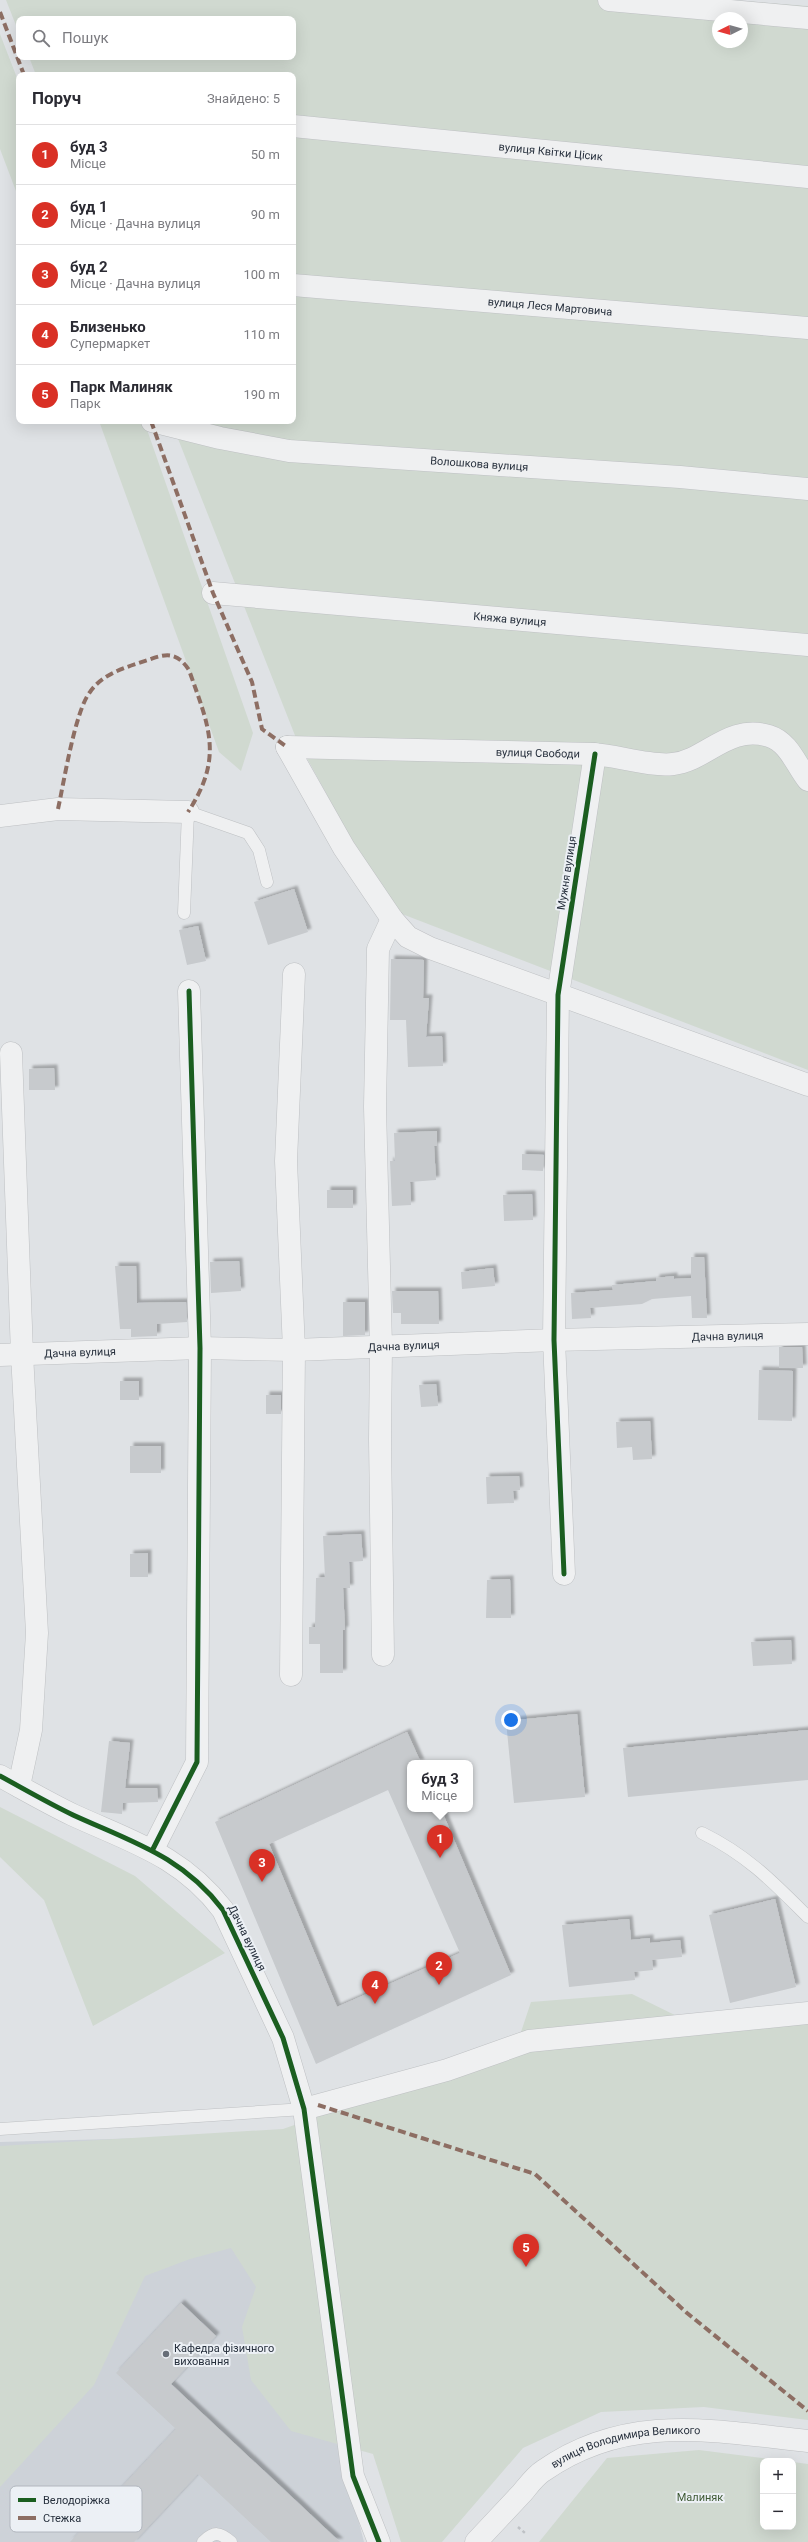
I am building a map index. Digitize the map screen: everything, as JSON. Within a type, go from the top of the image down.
[{"type":"street","points":[[609,0],[808,18]]},
{"type":"street","name":"вулиця Квітки Цісик","points":[[296,126],[808,177]]},
{"type":"street","name":"вулиця Леся Мартовича","points":[[296,285],[808,328]]},
{"type":"street","name":"Волошкова вулиця","points":[[164,424],[220,438],[289,450],[680,478],[808,489]]},
{"type":"street","name":"Княжа вулиця","points":[[213,593],[808,645]]},
{"type":"street","name":"вулиця Свободи","points":[[392,919],[344,848],[287,747],[595,754],[671,764],[693,758],[727,739],[739,736],[768,736],[785,746],[808,780]]},
{"type":"street","name":"Мужня вулиця","points":[[564,1574],[554,1340],[558,995],[595,754]]},
{"type":"street","points":[[0,816],[58,809],[188,812]]},
{"type":"street","points":[[383,1656],[380,1439],[381,1346],[375,1107],[378,949],[392,919],[408,937],[430,948],[808,1085]]},
{"type":"street","points":[[291,1675],[294,1350],[286,1161],[294,974]]},
{"type":"street","points":[[152,1849],[197,1762],[200,1348],[188,991]]},
{"type":"street","points":[[9,1781],[31,1730],[37,1633],[22,1354],[11,1053]]},
{"type":"street","name":"Дачна вулиця","points":[[0,1355],[200,1348],[294,1350],[554,1340],[808,1334]]},
{"type":"street","name":"Дачна вулиця","points":[[9,1781],[72,1814],[152,1849],[189,1873],[210,1892],[223,1910],[283,2038],[304,2109],[354,2476],[379,2542]]},
{"type":"street","points":[[304,2109],[447,2070],[529,2041],[808,2013]]},
{"type":"street","name":"вулиця Володимира Великого","points":[[476,2542],[542,2472],[575,2453],[612,2438],[669,2429],[704,2430],[808,2441]]},
{"type":"lane","points":[[184,913],[188,812],[248,833],[259,850],[266,882]]},
{"type":"lane","points":[[702,1833],[731,1847],[760,1870],[808,1918]]},
{"type":"lane","points":[[0,2129],[304,2109]]},
{"type":"lane","points":[[203,2542],[210,2534],[216,2533],[223,2535],[231,2542]]},
{"type":"path","points":[[515,2525],[525,2533]]},
{"type":"shaded area","points":[[288,2134],[328,2403],[364,2542],[0,2542],[0,2142]]},
{"type":"green space","points":[[6,0],[731,0],[808,6],[808,1070],[389,909],[296,738],[172,424],[296,424],[296,72],[35,72],[30,60],[296,60],[296,16],[16,16],[16,25]]},
{"type":"green space","points":[[0,34],[16,75],[16,191],[0,149]]},
{"type":"green space","points":[[100,424],[145,424],[253,733],[241,771],[219,752]]},
{"type":"green space","points":[[0,1807],[135,1876],[225,1953],[93,2026],[44,1900],[0,1857]]},
{"type":"green space","points":[[632,1994],[689,2022],[808,2021],[808,2420],[704,2407],[601,2412],[523,2448],[442,2542],[401,2542],[373,2454],[291,2431],[251,2380],[242,2327],[256,2287],[231,2248],[190,2259],[145,2276],[94,2385],[0,2487],[0,2146],[283,2129],[516,2047],[531,2002]]},
{"type":"green space","name":"Малиняк","points":[[699,2450],[762,2458],[760,2458],[760,2530],[796,2530],[796,2462],[808,2464],[808,2542],[539,2542],[607,2458]]},
{"type":"building","points":[[294,889],[308,932],[268,945],[254,902]]},
{"type":"building","points":[[198,926],[206,961],[187,965],[179,930]]},
{"type":"building","points":[[391,959],[424,960],[423,998],[429,998],[426,1037],[442,1036],[443,1066],[408,1067],[406,1020],[390,1020]]},
{"type":"building","points":[[54,1068],[55,1090],[29,1090],[29,1069]]},
{"type":"building","points":[[437,1131],[437,1146],[434,1146],[436,1180],[410,1182],[411,1205],[392,1206],[390,1161],[395,1161],[394,1133]]},
{"type":"building","points":[[522,1154],[544,1155],[543,1171],[522,1170]]},
{"type":"building","points":[[327,1190],[353,1190],[353,1208],[327,1208]]},
{"type":"building","points":[[532,1194],[533,1220],[504,1221],[503,1195]]},
{"type":"building","points":[[691,1257],[704,1257],[707,1318],[692,1318],[691,1296],[652,1299],[642,1304],[590,1308],[591,1318],[572,1319],[571,1293],[613,1290],[612,1285],[656,1281],[656,1278],[674,1276],[674,1279],[691,1278]]},
{"type":"building","points":[[239,1261],[241,1291],[211,1293],[210,1262]]},
{"type":"building","points":[[115,1266],[136,1266],[137,1303],[186,1302],[187,1322],[157,1324],[157,1336],[131,1337],[131,1329],[120,1329]]},
{"type":"building","points":[[493,1268],[495,1286],[462,1289],[461,1272]]},
{"type":"building","points":[[392,1291],[438,1291],[439,1324],[401,1324],[401,1313],[393,1313]]},
{"type":"building","points":[[343,1302],[365,1302],[365,1335],[343,1336]]},
{"type":"building","points":[[779,1347],[802,1347],[803,1368],[779,1368]]},
{"type":"building","points":[[759,1370],[793,1371],[792,1421],[758,1420]]},
{"type":"building","points":[[120,1381],[139,1381],[139,1400],[120,1400]]},
{"type":"building","points":[[436,1384],[438,1406],[421,1407],[419,1385]]},
{"type":"building","points":[[266,1395],[281,1395],[281,1414],[266,1414]]},
{"type":"building","points":[[650,1421],[652,1459],[633,1460],[632,1447],[617,1448],[616,1422]]},
{"type":"building","points":[[130,1446],[161,1446],[161,1473],[130,1473]]},
{"type":"building","points":[[519,1476],[520,1490],[513,1491],[514,1503],[487,1504],[486,1477]]},
{"type":"building","points":[[361,1534],[363,1561],[349,1562],[350,1588],[343,1588],[345,1630],[343,1630],[343,1673],[320,1673],[320,1644],[309,1644],[309,1627],[315,1627],[316,1578],[325,1577],[323,1536]]},
{"type":"building","points":[[148,1553],[148,1577],[130,1577],[130,1554]]},
{"type":"building","points":[[510,1579],[511,1618],[486,1618],[487,1580]]},
{"type":"building","points":[[791,1640],[792,1664],[753,1666],[751,1642]]},
{"type":"building","points":[[577,1714],[585,1797],[514,1803],[506,1721]]},
{"type":"building","points":[[808,1730],[808,1780],[628,1797],[623,1748]]},
{"type":"building","points":[[407,1732],[420,1760],[407,1760],[407,1812],[442,1812],[511,1975],[316,2064],[215,1822]],"holes":[[[388,1790],[460,1953],[337,2007],[269,1844]]]},
{"type":"building","points":[[109,1741],[130,1743],[125,1788],[157,1788],[158,1802],[123,1803],[122,1814],[101,1812]]},
{"type":"building","points":[[775,1899],[796,1987],[730,2003],[709,1915]]},
{"type":"building","points":[[629,1919],[631,1940],[650,1938],[650,1943],[680,1940],[682,1957],[652,1960],[653,1970],[634,1972],[635,1980],[569,1987],[562,1925]]},
{"type":"building","points":[[181,2303],[216,2336],[171,2384],[340,2542],[271,2542],[198,2474],[134,2542],[70,2542],[79,2532],[142,2532],[142,2486],[123,2486],[176,2429],[116,2373]]},
{"type":"marked path","points":[[0,12],[16,54]]},
{"type":"marked path","points":[[18,60],[23,72]]},
{"type":"marked path","points":[[152,424],[213,593],[252,682],[262,729],[287,747]]},
{"type":"marked path","points":[[58,809],[75,730],[85,701],[90,692],[95,685],[109,675],[132,665],[166,655],[176,657],[185,664],[189,670],[207,725],[210,742],[206,775],[188,812]]},
{"type":"marked path","points":[[318,2105],[535,2174],[687,2313],[808,2411]]},
{"type":"cycle path","points":[[564,1574],[554,1340],[558,995],[595,754]]},
{"type":"cycle path","points":[[153,1849],[197,1762],[200,1348],[189,991]]},
{"type":"cycle path","points":[[0,1776],[73,1815],[155,1852],[191,1876],[223,1910],[283,2038],[304,2109],[353,2476],[379,2542]]},
{"type":"place","name":"буд 3","points":[[440,1858]]},
{"type":"place","name":"буд 2","points":[[262,1882]]},
{"type":"place","name":"буд 1","points":[[439,1985]]},
{"type":"place","name":"Близенько","points":[[375,2004]]},
{"type":"place","name":"Парк Малиняк","points":[[526,2267]]},
{"type":"place","name":"Кафедра фізичного виховання","points":[[166,2354]]}]
